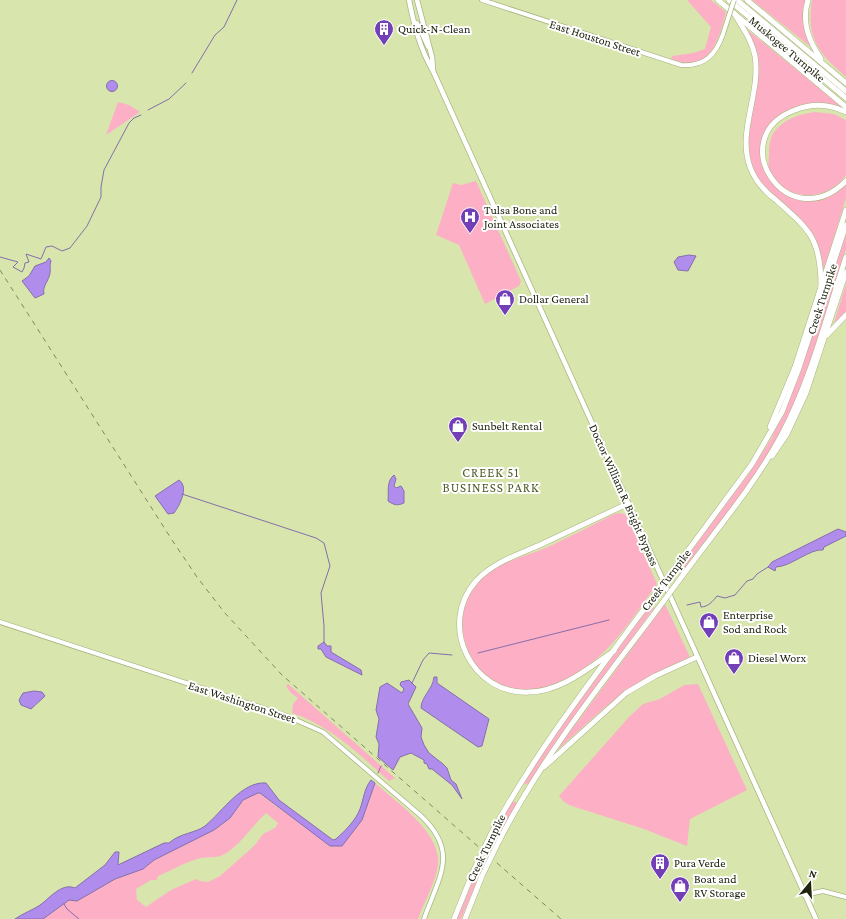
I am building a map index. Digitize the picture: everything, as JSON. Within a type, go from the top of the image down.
[{"type":"highway","points":[[718,0],[846,107]]},
{"type":"highway","name":"Muskogee Turnpike","points":[[728,0],[846,98]]},
{"type":"highway","name":"Muskogee Turnpike","points":[[735,0],[846,91]]},
{"type":"highway","points":[[747,0],[846,83]]},
{"type":"highway","points":[[808,0],[805,12],[808,36],[823,64]]},
{"type":"highway","points":[[734,13],[750,42],[756,68],[756,80],[746,139],[749,162],[754,177],[764,190],[797,219],[810,234],[818,249],[821,287]]},
{"type":"highway","points":[[846,112],[837,108],[816,105],[800,108],[786,113],[774,123],[769,131],[765,139],[763,156],[767,172],[775,184],[788,194],[797,197],[805,199],[821,197],[836,190],[846,181]]},
{"type":"highway","points":[[752,464],[784,396],[846,210]]},
{"type":"highway","name":"Creek Turnpike","points":[[454,919],[473,872],[509,801],[552,736],[752,464],[775,424],[794,383],[846,225]]},
{"type":"highway","name":"Creek Turnpike","points":[[465,919],[482,876],[499,841],[537,773],[567,730],[757,474],[781,435],[801,394],[846,257]]},
{"type":"highway","points":[[757,474],[780,447],[806,393],[846,272]]},
{"type":"highway","points":[[825,337],[846,315]]},
{"type":"highway","points":[[614,651],[566,682],[547,689],[531,692],[511,691],[497,686],[484,677],[468,659],[462,647],[458,629],[461,610],[471,588],[489,569],[627,504]]},
{"type":"highway","points":[[537,773],[626,693],[655,676],[697,656]]},
{"type":"main road","name":"Doctor William R. Bright Bypass","points":[[409,0],[414,23],[425,57],[433,71],[627,504],[816,919]]},
{"type":"main road","name":"Doctor William R. Bright Bypass","points":[[418,0],[433,71]]},
{"type":"street","name":"East Houston Street","points":[[482,0],[672,63],[691,66],[708,59],[718,48],[735,0]]},
{"type":"street","points":[[414,23],[418,25],[429,50]]},
{"type":"street","name":"East Washington Street","points":[[0,622],[314,726],[333,739],[430,824],[440,838],[444,862],[442,872],[424,919]]},
{"type":"street","points":[[804,895],[823,891],[846,897]]},
{"type":"shaded area","points":[[687,0],[711,0],[726,12],[719,35],[710,53],[703,59],[684,63],[671,59],[672,56],[693,53],[705,49],[711,27]]},
{"type":"shaded area","points":[[752,0],[806,0],[804,10],[812,48]]},
{"type":"shaded area","points":[[812,0],[846,0],[846,77],[828,60],[816,44],[811,25]]},
{"type":"shaded area","points":[[748,30],[843,108],[831,106],[812,106],[784,113],[767,128],[762,149],[765,170],[777,188],[795,199],[819,199],[846,184],[846,198],[824,270],[817,244],[811,232],[805,224],[768,191],[756,174],[752,165],[748,140],[759,70],[756,51]]},
{"type":"shaded area","points":[[110,81],[114,81],[116,82],[116,90],[110,91],[107,88],[107,84]]},
{"type":"shaded area","points":[[118,102],[129,105],[140,112],[106,135]]},
{"type":"shaded area","points":[[815,112],[834,114],[846,120],[846,175],[839,183],[823,193],[806,195],[786,189],[775,181],[769,168],[769,148],[774,132],[778,127],[787,120],[803,114]]},
{"type":"shaded area","points":[[476,181],[521,281],[519,286],[485,304],[459,245],[436,235],[453,183],[461,185]]},
{"type":"shaded area","points":[[846,233],[846,249],[818,339],[802,384],[783,427],[748,484],[680,574],[678,569],[750,472],[771,439],[797,382]]},
{"type":"shaded area","points":[[689,255],[696,256],[688,271],[678,270],[674,262],[678,257]]},
{"type":"shaded area","points":[[49,258],[51,261],[50,271],[44,288],[44,294],[35,298],[22,281],[29,276],[35,266],[46,262]]},
{"type":"shaded area","points":[[846,284],[846,313],[834,323]]},
{"type":"shaded area","points":[[394,475],[396,479],[394,486],[396,488],[401,486],[404,491],[404,503],[399,505],[388,501],[388,487],[391,478]]},
{"type":"shaded area","points":[[179,480],[183,487],[182,496],[174,513],[168,514],[155,496]]},
{"type":"shaded area","points":[[621,513],[626,515],[657,584],[632,619],[594,662],[571,677],[552,686],[532,690],[510,688],[492,680],[477,667],[468,650],[463,632],[463,612],[470,593],[484,576],[499,566],[542,550],[614,514]]},
{"type":"shaded area","points":[[838,529],[846,532],[846,536],[824,547],[823,550],[818,550],[788,564],[776,567],[775,571],[768,567],[772,562]]},
{"type":"shaded area","points":[[652,603],[654,608],[553,746],[528,784],[523,783],[563,724]]},
{"type":"shaded area","points":[[665,604],[690,657],[632,687],[604,708],[555,752]]},
{"type":"shaded area","points":[[324,642],[327,646],[331,646],[331,652],[361,670],[362,675],[326,657],[321,649],[318,649],[318,646]]},
{"type":"shaded area","points":[[434,677],[437,677],[437,683],[489,719],[482,746],[478,747],[421,708],[423,700],[432,685]]},
{"type":"shaded area","points":[[409,680],[416,687],[408,704],[422,728],[421,737],[424,745],[429,753],[447,768],[451,780],[456,784],[462,799],[452,785],[432,769],[429,769],[427,764],[424,763],[424,760],[411,753],[400,757],[393,770],[378,757],[379,744],[376,737],[379,719],[376,710],[380,687],[387,683],[402,693],[404,689],[400,685],[401,682]]},
{"type":"shaded area","points":[[288,684],[395,778],[389,781],[356,751],[332,733],[320,725],[292,713],[293,704],[298,698],[291,693],[286,686]]},
{"type":"shaded area","points":[[698,684],[747,790],[690,819],[687,846],[644,829],[569,805],[563,801],[559,796],[629,717],[643,704],[660,699],[684,685]]},
{"type":"shaded area","points":[[34,691],[42,692],[45,696],[31,709],[21,705],[19,700],[23,693]]},
{"type":"shaded area","points":[[371,780],[375,783],[362,820],[342,846],[330,846],[258,793],[243,800],[230,818],[214,830],[154,860],[143,869],[115,879],[77,901],[69,900],[43,919],[15,919],[37,907],[59,890],[70,887],[75,888],[105,865],[115,852],[119,852],[118,865],[164,843],[169,843],[178,837],[205,826],[233,798],[249,787],[257,784],[266,783],[279,800],[333,840],[336,839],[356,817],[364,794]]},
{"type":"shaded area","points":[[375,783],[416,819],[425,829],[432,841],[437,852],[437,871],[418,919],[43,919],[69,900],[77,901],[115,879],[143,869],[154,860],[214,830],[230,818],[243,800],[258,793],[277,807],[342,846],[362,820]],"holes":[[[266,813],[278,823],[275,828],[263,834],[254,846],[220,876],[208,882],[196,879],[171,890],[146,907],[137,900],[136,889],[151,880],[157,880],[158,876],[201,858],[217,857],[225,854],[239,843]]]},
{"type":"shaded area","points":[[512,801],[517,803],[496,842],[492,839]]},
{"type":"shaded area","points":[[477,871],[480,874],[461,919],[457,919]]},
{"type":"waterway","points":[[192,73],[215,35],[224,27],[237,0]]},
{"type":"waterway","points":[[148,110],[169,99],[186,83]]},
{"type":"waterway","points":[[0,257],[18,262],[13,267],[22,272],[25,263],[29,262],[26,254],[41,259],[46,247],[52,246],[62,251],[70,248],[87,226],[101,197],[104,170],[129,123],[134,118],[141,115]]},
{"type":"waterway","points":[[182,494],[316,538],[324,543],[330,566],[321,593],[324,642]]},
{"type":"waterway","points":[[687,605],[700,602],[701,607],[704,607],[717,596],[725,598],[735,595],[747,581],[753,579],[757,574],[768,567]]},
{"type":"waterway","points":[[478,653],[609,620]]},
{"type":"waterway","points":[[412,683],[423,660],[429,653],[452,655]]},
{"type":"waterway","points":[[378,773],[381,766]]},
{"type":"waterway","points":[[64,904],[67,909],[79,919]]},
{"type":"railway","points":[[0,270],[172,540],[197,577],[224,612],[282,675],[561,919]]},
{"type":"place","name":"Quick-N-Clean","points":[[384,46]]},
{"type":"place","name":"Tulsa Bone and Joint Associates","points":[[470,234]]},
{"type":"place","name":"Dollar General","points":[[505,316]]},
{"type":"place","name":"Sunbelt Rental","points":[[458,443]]},
{"type":"place","name":"Enterprise Sod and Rock","points":[[709,639]]},
{"type":"place","name":"Diesel Worx","points":[[734,675]]},
{"type":"place","name":"Pura Verde","points":[[660,880]]},
{"type":"place","name":"Boat and RV Storage","points":[[680,903]]},
{"type":"district","name":"CREEK 51 BUSINESS PARK","points":[[491,480]]}]
